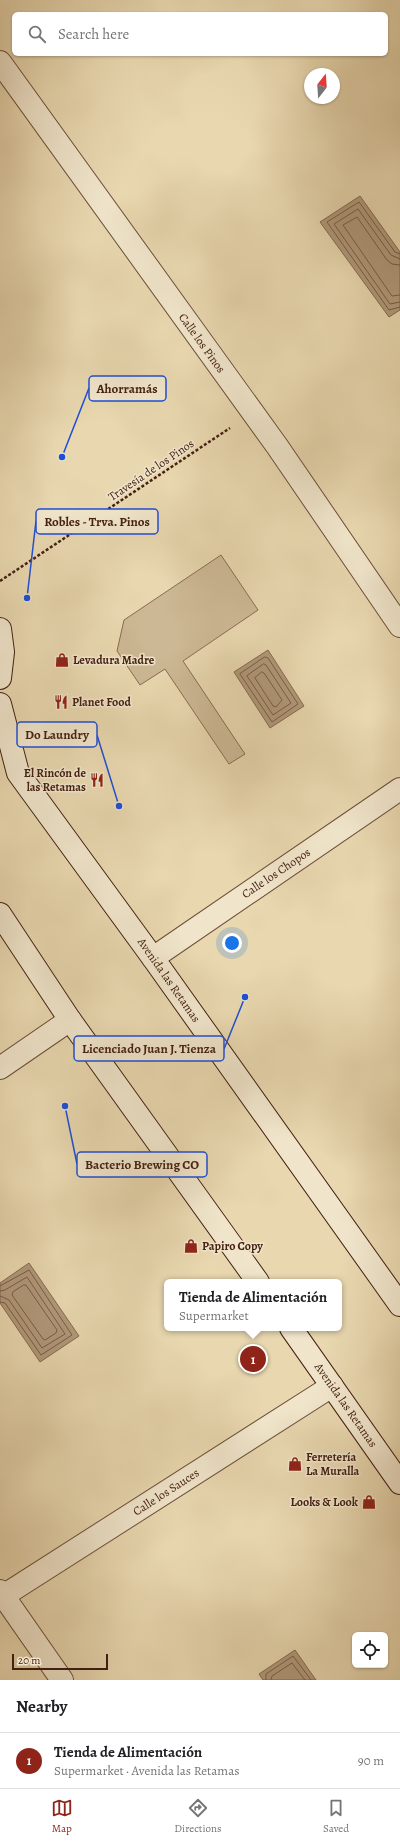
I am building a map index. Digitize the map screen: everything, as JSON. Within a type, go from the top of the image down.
[{"type":"street","name":"Calle los Pinos","points":[[0,62],[277,446],[400,626]]},
{"type":"street","points":[[0,629],[3,652],[0,678]]},
{"type":"street","name":"Avenida las Retamas","points":[[0,704],[18,773],[153,958],[400,1305]]},
{"type":"street","name":"Calle los Chopos","points":[[153,958],[400,789]]},
{"type":"street","points":[[0,914],[70,1020],[256,1279]]},
{"type":"street","points":[[0,1068],[70,1020]]},
{"type":"street","name":"Avenida las Retamas","points":[[293,1331],[400,1483]]},
{"type":"street","name":"Calle los Sauces","points":[[1,1595],[332,1386]]},
{"type":"street","points":[[1,1595],[62,1680]]},
{"type":"path","name":"Travesía de los Pinos","points":[[0,581],[252,413]]},
{"type":"shaded area","points":[[221,555],[258,610],[183,661],[245,754],[229,764],[165,669],[140,685],[117,651],[124,620]]},
{"type":"water","points":[[360,196],[400,252],[400,310],[389,317],[320,222]]},
{"type":"water","points":[[268,650],[304,706],[270,728],[234,672]]},
{"type":"water","points":[[29,1263],[79,1336],[40,1362],[0,1303],[0,1283]]},
{"type":"water","points":[[295,1650],[316,1680],[263,1680],[259,1674]]},
{"type":"place","name":"Ahorramás","points":[[62,457]]},
{"type":"place","name":"Robles - Trva. Pinos","points":[[27,598]]},
{"type":"place","name":"Levadura Madre","points":[[62,660]]},
{"type":"place","name":"Planet Food","points":[[61,702]]},
{"type":"place","name":"El Rincón de las Retamas","points":[[97,780]]},
{"type":"place","name":"Do Laundry","points":[[119,806]]},
{"type":"place","name":"Licenciado Juan J. Tienza","points":[[245,997]]},
{"type":"place","name":"Bacterio Brewing CO","points":[[65,1106]]},
{"type":"place","name":"Papiro Copy","points":[[191,1246]]},
{"type":"place","name":"Tienda de Alimentación","points":[[253,1359]]},
{"type":"place","name":"Ferretería La Muralla","points":[[295,1464]]},
{"type":"place","name":"Looks & Look","points":[[369,1502]]}]
